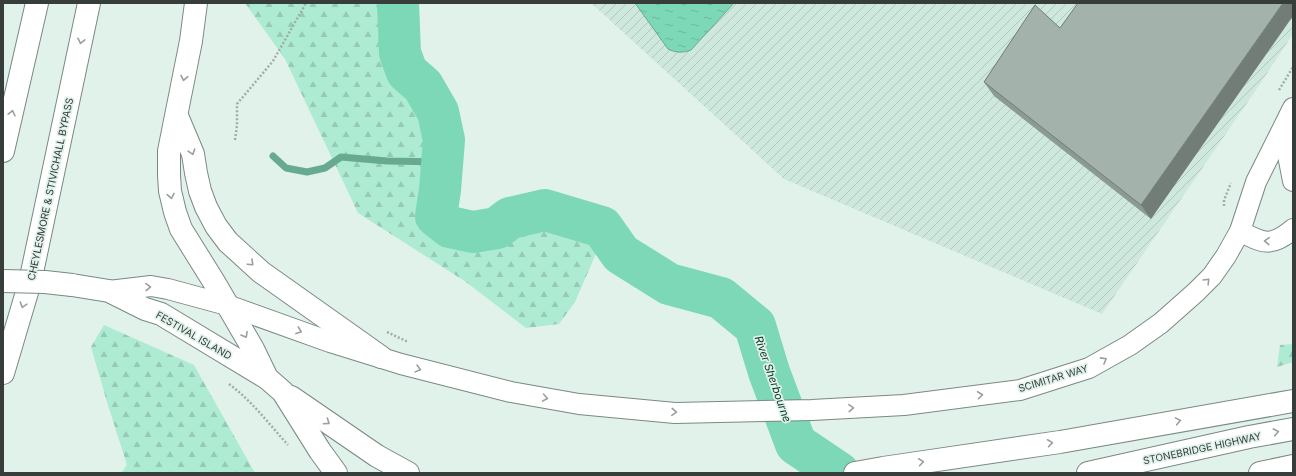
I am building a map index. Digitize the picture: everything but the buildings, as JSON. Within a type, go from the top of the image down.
[{"type":"highway","points":[[3,151],[37,3]]},
{"type":"highway","name":"CHEYLESMORE & STIVICHALL BYPASS","points":[[3,373],[30,282],[89,3]]},
{"type":"highway","points":[[196,3],[191,41],[169,151],[170,191],[181,229],[253,349],[267,378]]},
{"type":"highway","points":[[177,116],[193,154],[200,191],[206,207],[216,226],[228,242],[261,272],[381,357]]},
{"type":"highway","name":"FESTIVAL ISLAND","points":[[3,281],[44,282],[109,291],[145,309],[161,314],[267,378],[283,392],[320,451],[336,473]]},
{"type":"highway","points":[[283,392],[377,456],[408,473]]},
{"type":"highway","points":[[855,473],[1060,442],[1293,401]]},
{"type":"highway","name":"STONEBRIDGE HIGHWAY","points":[[1088,473],[1249,437],[1293,429]]},
{"type":"highway","points":[[1260,473],[1293,466]]},
{"type":"street","name":"SCIMITAR WAY","points":[[109,291],[151,286],[227,305],[330,342],[430,372],[510,392],[579,404],[675,413],[812,410],[904,405],[1020,390],[1089,368],[1136,341],[1161,323],[1212,276],[1240,232],[1256,182],[1293,108]]},
{"type":"street","points":[[1293,113],[1287,150],[1293,181]]},
{"type":"street","points":[[1240,232],[1250,237],[1268,242],[1275,241],[1283,237],[1293,228]]},
{"type":"path","points":[[235,140],[237,104],[273,61],[306,3]]},
{"type":"path","points":[[1279,90],[1293,67]]},
{"type":"path","points":[[1224,213],[1224,200],[1232,181]]},
{"type":"shaded area","points":[[591,3],[1293,3],[1293,34],[1102,314],[784,179]]},
{"type":"green space","points":[[245,3],[388,3],[385,50],[394,79],[422,100],[434,126],[433,152],[424,175],[419,196],[419,217],[433,232],[452,243],[486,246],[509,229],[545,224],[594,234],[598,249],[575,302],[559,324],[526,328],[466,282],[358,213],[285,59]]},
{"type":"green space","points":[[104,325],[194,365],[255,473],[121,473],[127,465],[91,347]]},
{"type":"green space","points":[[1293,344],[1293,362],[1277,367],[1280,345]]},
{"type":"water","points":[[635,3],[734,3],[691,50],[680,52],[668,49]]},
{"type":"waterway","name":"River Sherbourne","points":[[398,3],[400,53],[407,72],[423,86],[438,112],[444,140],[440,190],[436,216],[450,227],[473,232],[497,228],[510,218],[545,210],[602,227],[621,254],[669,284],[721,298],[755,326],[769,372],[796,444],[839,473]]},
{"type":"waterway","points":[[273,156],[286,168],[307,172],[325,168],[341,157],[387,161],[442,162]]}]
